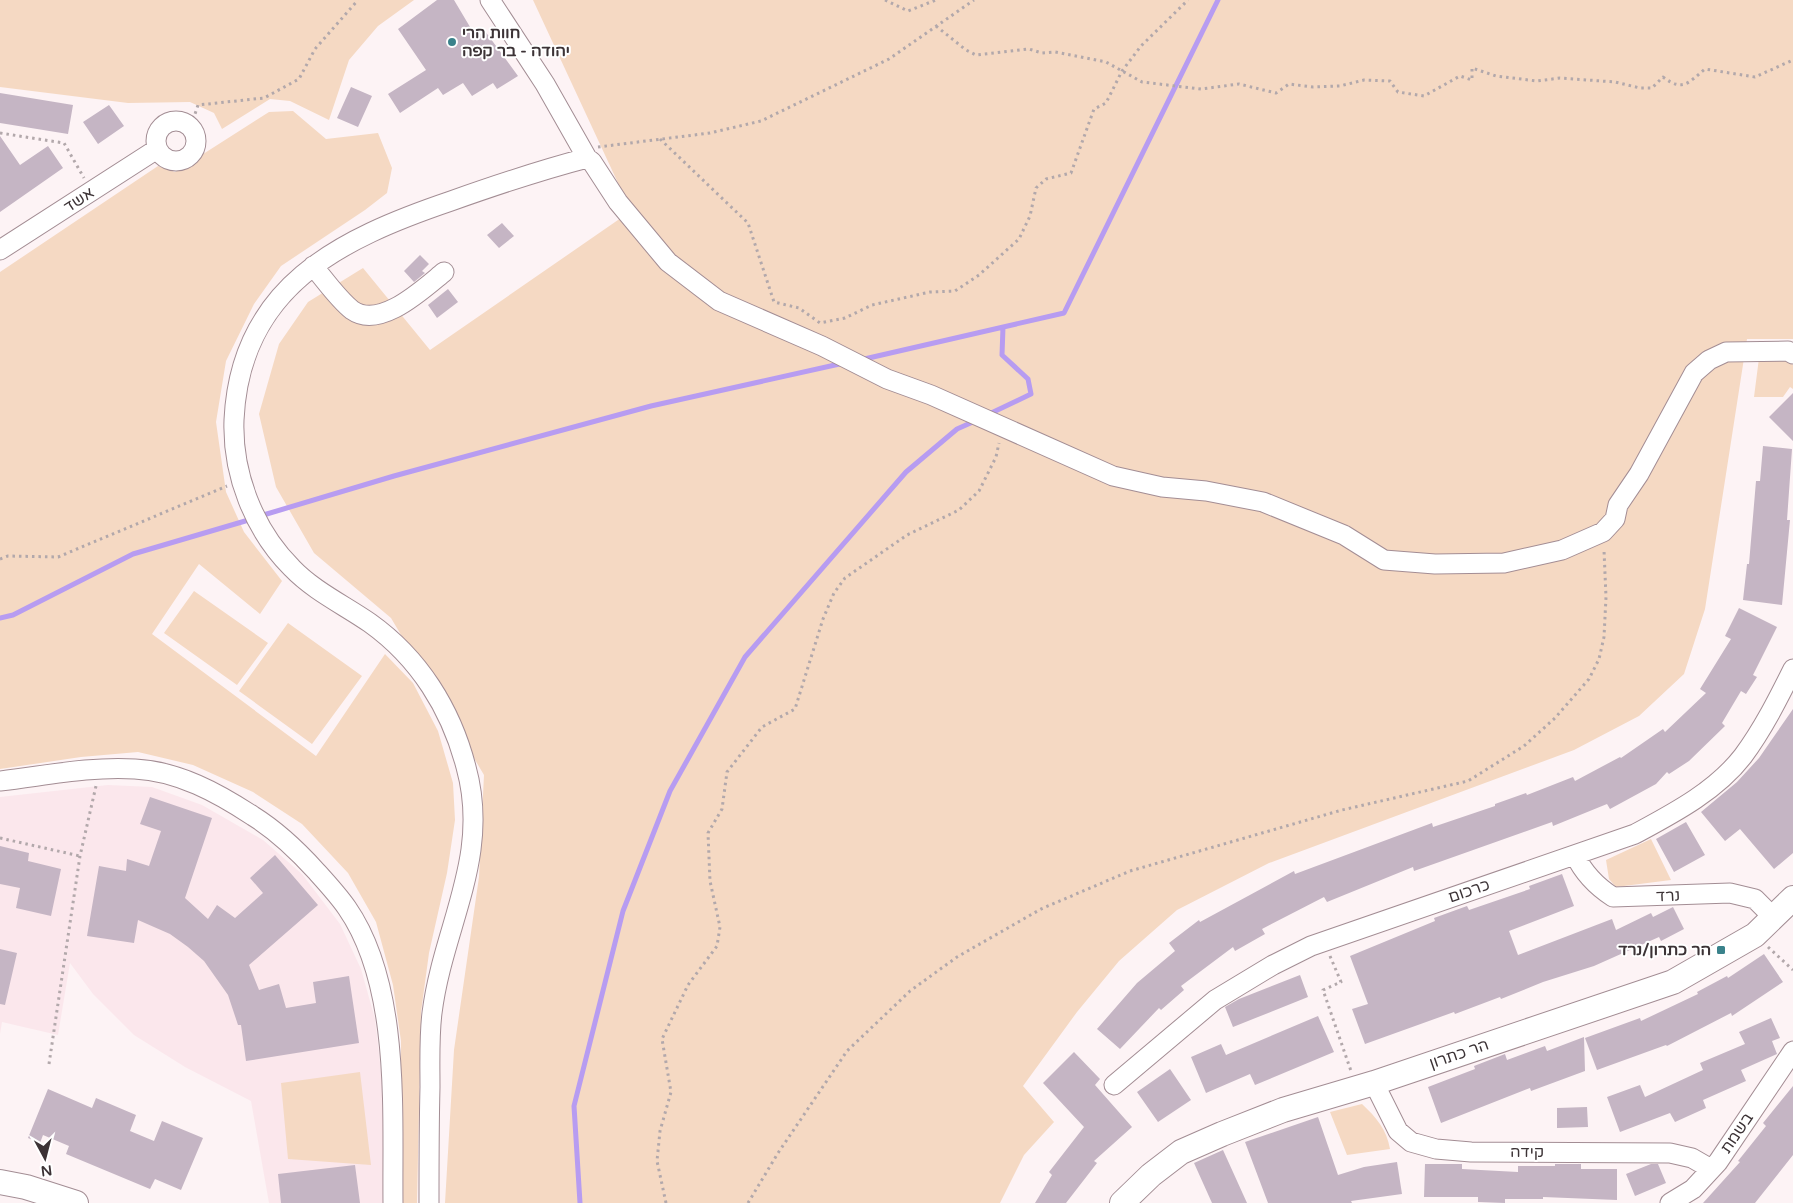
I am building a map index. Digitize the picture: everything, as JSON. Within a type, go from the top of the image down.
[{"type":"street","points":[[490,0],[540,76],[587,158],[592,162],[618,202],[668,262],[719,301],[822,346],[887,379],[931,395],[1113,476],[1162,487],[1206,490],[1263,502],[1344,535],[1384,560],[1435,564],[1504,563],[1562,550],[1603,532],[1616,519],[1618,505],[1639,474],[1694,373],[1709,360],[1726,352],[1788,351],[1793,354]]},
{"type":"street","points":[[178,120],[191,126],[196,139],[194,151],[189,156],[178,161],[172,160],[161,154],[157,149],[156,135],[164,124],[178,120]]},
{"type":"street","name":"אשד","points":[[0,250],[157,149]]},
{"type":"street","points":[[429,1203],[432,1014],[439,975],[473,853],[474,802],[466,766],[449,718],[440,701],[408,655],[373,625],[320,591],[292,568],[269,540],[249,504],[237,467],[234,423],[235,394],[247,351],[267,313],[298,278],[330,253],[372,230],[532,173],[587,158]]},
{"type":"street","points":[[313,266],[352,310],[366,316],[381,314],[412,299],[444,272]]},
{"type":"street","name":"כרכום","points":[[1114,1085],[1215,1000],[1273,965],[1324,941],[1635,834],[1681,809],[1712,786],[1742,757],[1764,725],[1793,669]]},
{"type":"street","points":[[0,781],[100,768],[138,769],[172,776],[205,787],[269,826],[297,850],[348,909],[365,942],[382,1001],[392,1071],[392,1203]]},
{"type":"street","name":"נרד","points":[[1575,855],[1582,870],[1598,888],[1613,897],[1730,893],[1755,899],[1773,917]]},
{"type":"street","name":"הר כתרון","points":[[1122,1203],[1151,1175],[1181,1152],[1283,1110],[1365,1085],[1673,982],[1755,935],[1793,898]]},
{"type":"street","name":"בשמת","points":[[1670,1203],[1693,1189],[1711,1169],[1793,1051]]},
{"type":"street","name":"קידה","points":[[1365,1085],[1398,1131],[1411,1142],[1436,1149],[1471,1152],[1670,1153],[1692,1158],[1711,1169]]},
{"type":"street","points":[[0,1182],[26,1187],[76,1203]]},
{"type":"path","points":[[191,126],[198,105],[264,98],[299,79],[315,50],[358,0]]},
{"type":"path","points":[[885,0],[908,11],[936,0]]},
{"type":"path","points":[[587,158],[598,146],[710,132],[760,121],[888,59],[974,0]]},
{"type":"path","points":[[660,139],[748,223],[774,302],[798,308],[820,323],[845,318],[872,305],[930,292],[955,291],[979,275],[1019,239],[1030,216],[1036,188],[1046,179],[1071,173],[1094,109],[1106,103],[1122,71],[1141,46],[1188,0]]},
{"type":"path","points":[[936,26],[966,50],[976,55],[1029,49],[1042,53],[1054,52],[1106,62],[1142,82],[1201,89],[1239,84],[1276,93],[1289,84],[1313,87],[1340,86],[1364,80],[1390,82],[1398,92],[1424,96],[1460,76],[1472,80],[1472,68],[1504,78],[1537,81],[1560,78],[1616,82],[1640,88],[1652,88],[1663,77],[1674,85],[1686,85],[1705,69],[1755,77],[1793,60]]},
{"type":"path","points":[[0,133],[64,143],[92,191]]},
{"type":"path","points":[[666,1203],[658,1161],[660,1131],[671,1092],[662,1039],[688,985],[717,946],[720,927],[710,881],[708,833],[722,809],[728,772],[762,727],[795,709],[823,619],[834,593],[845,578],[908,535],[958,510],[972,497],[979,490],[996,457],[1003,428]]},
{"type":"path","points":[[0,559],[8,556],[58,557],[241,480]]},
{"type":"path","points":[[748,1203],[778,1153],[847,1051],[910,991],[957,957],[1041,909],[1130,871],[1342,810],[1468,781],[1524,746],[1555,718],[1589,680],[1599,659],[1604,637],[1606,597],[1603,532]]},
{"type":"path","points":[[49,1064],[80,856],[100,768]]},
{"type":"path","points":[[0,838],[80,856]]},
{"type":"path","points":[[1755,935],[1793,970]]},
{"type":"path","points":[[1324,941],[1341,982],[1322,990],[1365,1085]]},
{"type":"shaded area","points":[[0,0],[414,0],[378,26],[349,60],[329,120],[290,101],[270,99],[222,129],[214,113],[190,102],[128,103],[0,87]]},
{"type":"shaded area","points":[[533,0],[1793,0],[1793,339],[1747,339],[1705,609],[1684,674],[1639,716],[1574,750],[1269,863],[1177,910],[1119,961],[1077,1012],[1023,1086],[1054,1122],[1024,1155],[1000,1203],[445,1203],[454,1050],[479,877],[484,775],[391,618],[314,553],[276,487],[259,414],[279,344],[308,302],[363,268],[430,350],[631,211]]},
{"type":"shaded area","points":[[293,111],[326,139],[378,133],[392,168],[387,193],[365,210],[281,266],[254,304],[226,361],[216,422],[226,492],[244,532],[282,581],[260,614],[199,564],[152,634],[316,756],[385,654],[413,683],[438,731],[453,783],[455,820],[447,873],[429,953],[421,1012],[417,1203],[401,1203],[401,1041],[393,985],[376,922],[348,873],[302,824],[253,792],[193,765],[138,752],[81,757],[0,769],[0,272],[158,166],[175,172],[269,112]]},
{"type":"shaded area","points":[[1759,358],[1784,358],[1793,365],[1793,389],[1790,387],[1783,397],[1754,397]]},
{"type":"shaded area","points":[[194,591],[268,643],[237,685],[164,633]]},
{"type":"shaded area","points":[[288,623],[362,676],[312,744],[239,691]]},
{"type":"shaded area","points":[[108,785],[152,787],[202,805],[263,840],[302,874],[340,924],[361,969],[375,1019],[383,1089],[383,1203],[269,1203],[251,1101],[185,1067],[134,1035],[93,994],[70,963],[58,1035],[2,1022],[0,1034],[0,797]]},
{"type":"shaded area","points":[[1651,839],[1671,880],[1616,887],[1609,879],[1606,860]]},
{"type":"shaded area","points":[[360,1072],[371,1165],[288,1159],[281,1083]]},
{"type":"shaded area","points":[[1362,1104],[1380,1124],[1389,1142],[1390,1149],[1347,1155],[1330,1112]]},
{"type":"building","points":[[437,0],[454,0],[476,37],[485,31],[518,76],[497,89],[493,83],[472,96],[463,83],[443,95],[438,88],[400,113],[388,94],[426,70],[398,29]]},
{"type":"building","points":[[351,87],[372,96],[358,127],[337,118]]},
{"type":"building","points":[[0,93],[73,105],[68,134],[0,123]]},
{"type":"building","points":[[109,105],[124,126],[98,144],[83,122]]},
{"type":"building","points":[[0,136],[20,165],[48,146],[63,168],[0,212]]},
{"type":"building","points":[[502,223],[514,236],[499,248],[487,235]]},
{"type":"building","points":[[420,255],[429,264],[422,271],[425,273],[414,282],[404,271]]},
{"type":"building","points":[[448,289],[458,302],[437,318],[428,305]]},
{"type":"building","points":[[1793,393],[1793,441],[1769,417]]},
{"type":"building","points":[[1763,446],[1792,449],[1787,520],[1790,520],[1782,605],[1743,600],[1747,564],[1749,564],[1756,481],[1760,481]]},
{"type":"building","points":[[1739,608],[1777,627],[1753,675],[1757,677],[1746,694],[1741,691],[1722,723],[1725,726],[1689,761],[1669,774],[1667,772],[1656,784],[1610,809],[1607,804],[1553,826],[1552,822],[1414,871],[1413,867],[1327,902],[1324,897],[1262,929],[1265,934],[1235,951],[1233,947],[1181,986],[1184,990],[1161,1010],[1159,1008],[1120,1049],[1097,1029],[1137,983],[1175,951],[1169,943],[1199,920],[1200,922],[1294,871],[1295,874],[1432,823],[1433,827],[1573,777],[1575,781],[1621,758],[1663,729],[1665,732],[1706,693],[1700,689],[1731,639],[1725,636]]},
{"type":"building","points":[[1793,709],[1793,853],[1774,869],[1740,829],[1725,841],[1701,812],[1737,782],[1759,758]]},
{"type":"building","points":[[150,797],[212,818],[185,898],[208,919],[217,905],[235,918],[263,893],[250,878],[275,855],[318,905],[249,965],[259,990],[279,984],[286,1008],[316,1003],[313,982],[349,976],[359,1043],[246,1061],[241,1025],[238,1025],[228,995],[204,961],[188,947],[170,934],[138,920],[134,943],[87,936],[99,866],[126,871],[127,859],[149,866],[161,831],[140,824]]},
{"type":"building","points":[[1686,822],[1705,855],[1674,872],[1656,839]]},
{"type":"building","points":[[0,846],[29,853],[28,861],[61,869],[51,916],[16,908],[20,888],[0,884]]},
{"type":"building","points":[[1562,874],[1574,906],[1509,931],[1518,955],[1612,919],[1616,930],[1651,913],[1653,917],[1673,907],[1684,929],[1661,941],[1659,937],[1594,966],[1543,982],[1501,999],[1500,997],[1455,1014],[1454,1012],[1365,1044],[1352,1009],[1368,1004],[1350,956],[1435,921],[1434,918],[1467,906],[1469,910],[1530,889],[1529,886]]},
{"type":"building","points":[[0,949],[17,953],[5,1005],[0,1004]]},
{"type":"building","points":[[1764,954],[1783,982],[1732,1016],[1731,1013],[1667,1046],[1597,1070],[1585,1038],[1640,1018],[1641,1021],[1698,994],[1697,992],[1727,976],[1728,978]]},
{"type":"building","points":[[1300,975],[1308,997],[1233,1027],[1225,1007],[1239,999]]},
{"type":"building","points":[[1318,1016],[1334,1052],[1255,1085],[1250,1074],[1206,1093],[1191,1057],[1221,1044],[1226,1055]]},
{"type":"building","points":[[1771,1018],[1780,1038],[1772,1041],[1777,1054],[1741,1070],[1746,1081],[1703,1100],[1706,1108],[1675,1122],[1670,1113],[1620,1132],[1607,1097],[1640,1085],[1645,1097],[1703,1070],[1700,1063],[1745,1044],[1739,1032]]},
{"type":"building","points":[[1584,1037],[1585,1071],[1531,1091],[1530,1088],[1441,1123],[1428,1087],[1475,1069],[1474,1066],[1505,1054],[1507,1060],[1545,1046],[1547,1051]]},
{"type":"building","points":[[1074,1052],[1100,1079],[1095,1085],[1132,1127],[1094,1161],[1097,1163],[1066,1203],[1035,1203],[1052,1175],[1049,1172],[1084,1127],[1043,1083]]},
{"type":"building","points":[[1170,1069],[1191,1100],[1158,1122],[1137,1092]]},
{"type":"building","points":[[1793,1086],[1793,1155],[1755,1203],[1703,1203],[1740,1162],[1738,1161],[1766,1126],[1763,1123]]},
{"type":"building","points":[[48,1089],[92,1108],[96,1098],[136,1115],[130,1131],[154,1141],[162,1121],[203,1138],[181,1190],[155,1179],[150,1189],[66,1154],[69,1146],[43,1135],[40,1143],[28,1138]]},
{"type":"building","points":[[1587,1107],[1588,1127],[1557,1128],[1557,1108]]},
{"type":"building","points":[[1318,1117],[1338,1175],[1364,1167],[1397,1162],[1402,1194],[1351,1201],[1352,1203],[1268,1203],[1245,1142]]},
{"type":"building","points":[[1223,1150],[1247,1203],[1212,1203],[1194,1163]]},
{"type":"building","points":[[1425,1164],[1462,1164],[1462,1169],[1518,1172],[1518,1166],[1555,1166],[1555,1164],[1581,1164],[1581,1169],[1617,1169],[1617,1200],[1543,1197],[1543,1199],[1505,1199],[1505,1203],[1478,1202],[1478,1197],[1424,1197]]},
{"type":"building","points":[[1651,1164],[1658,1164],[1666,1183],[1635,1196],[1626,1174]]},
{"type":"building","points":[[355,1165],[360,1203],[281,1203],[278,1174]]},
{"type":"waterway","points":[[860,360],[1064,313],[1218,0]]},
{"type":"waterway","points":[[987,415],[1031,394],[1028,379],[1002,355],[1003,327]]},
{"type":"waterway","points":[[260,516],[394,476],[651,406],[844,363]]},
{"type":"waterway","points":[[580,1203],[574,1106],[623,911],[670,791],[745,657],[906,472],[957,429],[975,421]]},
{"type":"waterway","points":[[0,618],[13,615],[133,554],[252,519]]},
{"type":"place","name":"חוות הרי יהודה - בר קפה","points":[[452,42]]},
{"type":"place","name":"הר כתרון/נרד","points":[[1721,950]]}]
